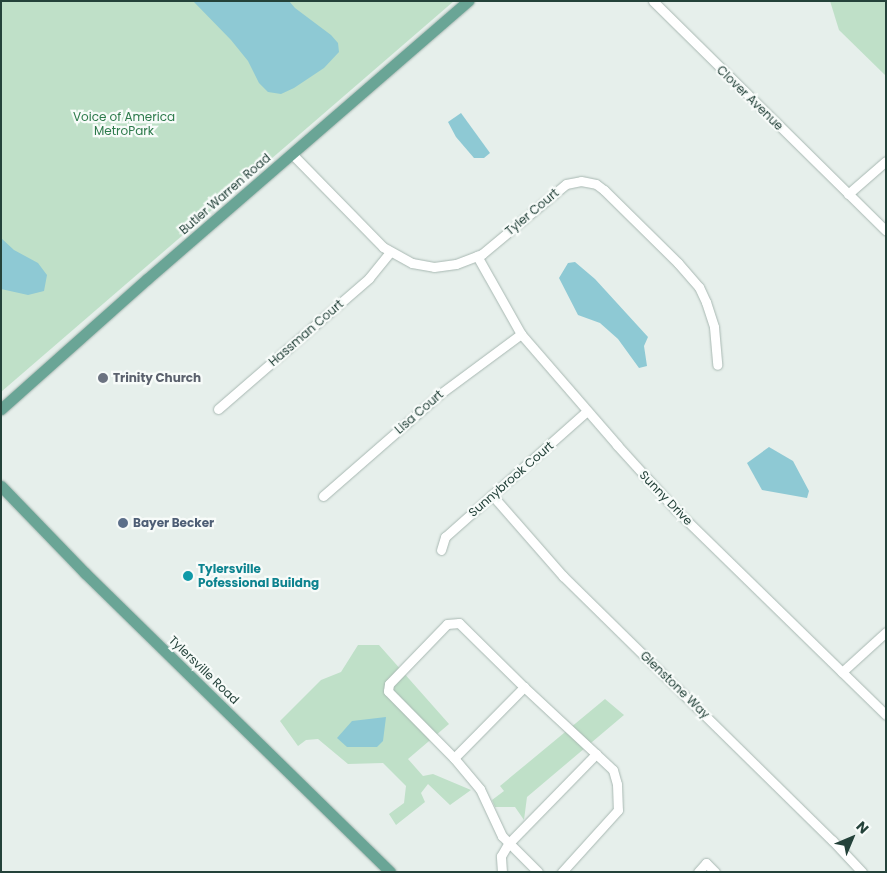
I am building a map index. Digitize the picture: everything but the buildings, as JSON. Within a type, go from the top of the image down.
[{"type":"main road","name":"Butler Warren Road","points":[[1,409],[468,1]]},
{"type":"main road","name":"Tylersville Road","points":[[1,486],[85,573],[390,872]]},
{"type":"street","name":"Clover Avenue","points":[[653,1],[886,231]]},
{"type":"street","name":"Tyler Court","points":[[292,154],[351,216],[390,252],[412,263],[434,267],[456,264],[477,256],[566,184],[581,181],[596,184],[672,256],[699,287],[714,327],[717,365]]},
{"type":"street","points":[[848,194],[886,161]]},
{"type":"street","name":"Hassman Court","points":[[218,409],[369,278],[390,252]]},
{"type":"street","name":"Sunny Drive","points":[[477,256],[521,334],[587,411],[676,510],[886,715]]},
{"type":"street","name":"Lisa Court","points":[[323,496],[452,384],[521,334]]},
{"type":"street","name":"Sunnybrook Court","points":[[441,550],[445,537],[587,411]]},
{"type":"street","name":"Glenstone Way","points":[[492,495],[563,576],[832,840],[862,872]]},
{"type":"street","points":[[538,872],[502,836],[480,789],[454,758],[388,691],[389,684],[447,624],[459,623],[613,770],[618,784],[618,810],[562,872]]},
{"type":"street","points":[[842,672],[886,632]]},
{"type":"street","points":[[454,758],[524,687]]},
{"type":"street","points":[[502,872],[501,856],[508,844],[596,754]]},
{"type":"street","points":[[698,872],[706,863],[715,872]]},
{"type":"green space","name":"Voice of America MetroPark","points":[[1,1],[454,1],[1,392]]},
{"type":"green space","points":[[830,1],[886,1],[886,76],[839,30]]},
{"type":"green space","points":[[358,645],[379,645],[449,724],[408,759],[423,776],[433,774],[471,790],[450,805],[428,784],[421,793],[425,802],[396,825],[389,814],[404,803],[406,786],[383,763],[348,764],[318,739],[306,740],[298,746],[280,721],[321,680],[341,672]]},
{"type":"green space","points":[[605,699],[624,715],[527,797],[524,820],[515,807],[495,807],[492,800],[504,791],[500,786]]},
{"type":"water","points":[[193,1],[289,1],[295,8],[331,35],[338,43],[339,52],[324,68],[294,88],[281,94],[268,92],[259,83],[248,61],[231,40]]},
{"type":"water","points":[[461,113],[490,153],[484,158],[474,158],[456,137],[448,122]]},
{"type":"water","points":[[1,238],[14,250],[38,263],[47,275],[44,291],[28,295],[1,289]]},
{"type":"water","points":[[575,262],[595,279],[648,337],[644,346],[647,366],[639,368],[618,339],[600,323],[578,315],[559,278],[568,263]]},
{"type":"water","points":[[769,447],[793,461],[809,491],[807,498],[762,490],[747,463]]},
{"type":"water","points":[[386,717],[383,741],[377,747],[347,747],[337,738],[352,721]]},
{"type":"place","name":"Trinity Church","points":[[103,378]]},
{"type":"place","name":"Bayer Becker","points":[[123,523]]},
{"type":"place","name":"Tylersville Pofessional Buildng","points":[[188,576]]}]
